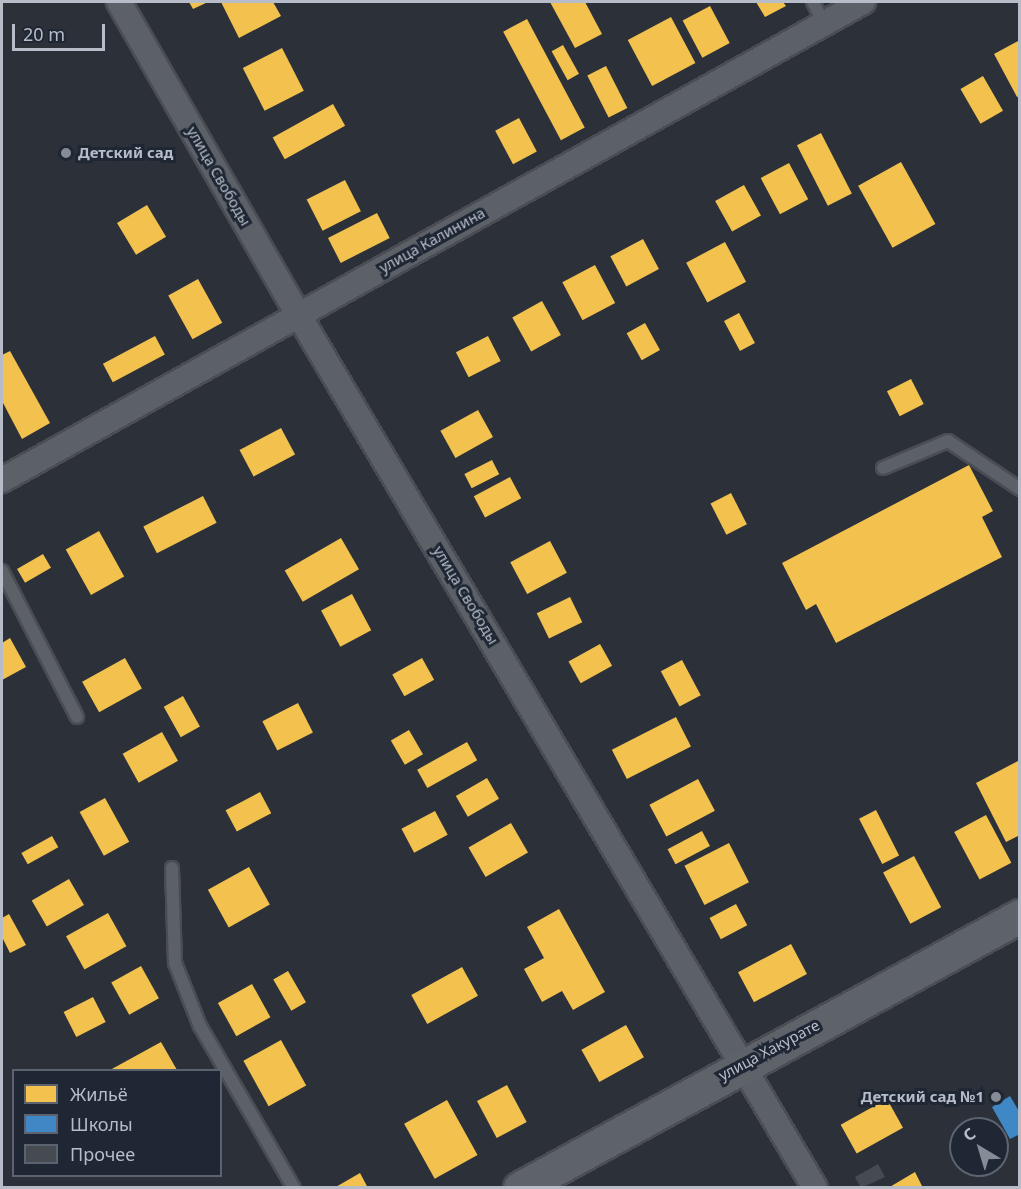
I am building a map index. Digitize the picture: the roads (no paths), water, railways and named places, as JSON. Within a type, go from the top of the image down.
[{"type":"main road","name":"улица Хакурате","points":[[520,1188],[744,1062],[1020,916]]},
{"type":"street","name":"улица Свободы","points":[[119,2],[298,314],[744,1062],[815,1188]]},
{"type":"street","name":"улица Калинина","points":[[2,480],[862,2]]},
{"type":"lane","points":[[813,2],[824,24]]},
{"type":"lane","points":[[883,468],[948,441],[1020,489]]},
{"type":"lane","points":[[2,571],[78,717]]},
{"type":"lane","points":[[172,868],[175,963],[200,1026],[294,1188]]},
{"type":"place","name":"Детский сад","points":[[66,153]]},
{"type":"place","name":"Детский сад №1","points":[[996,1097]]}]
